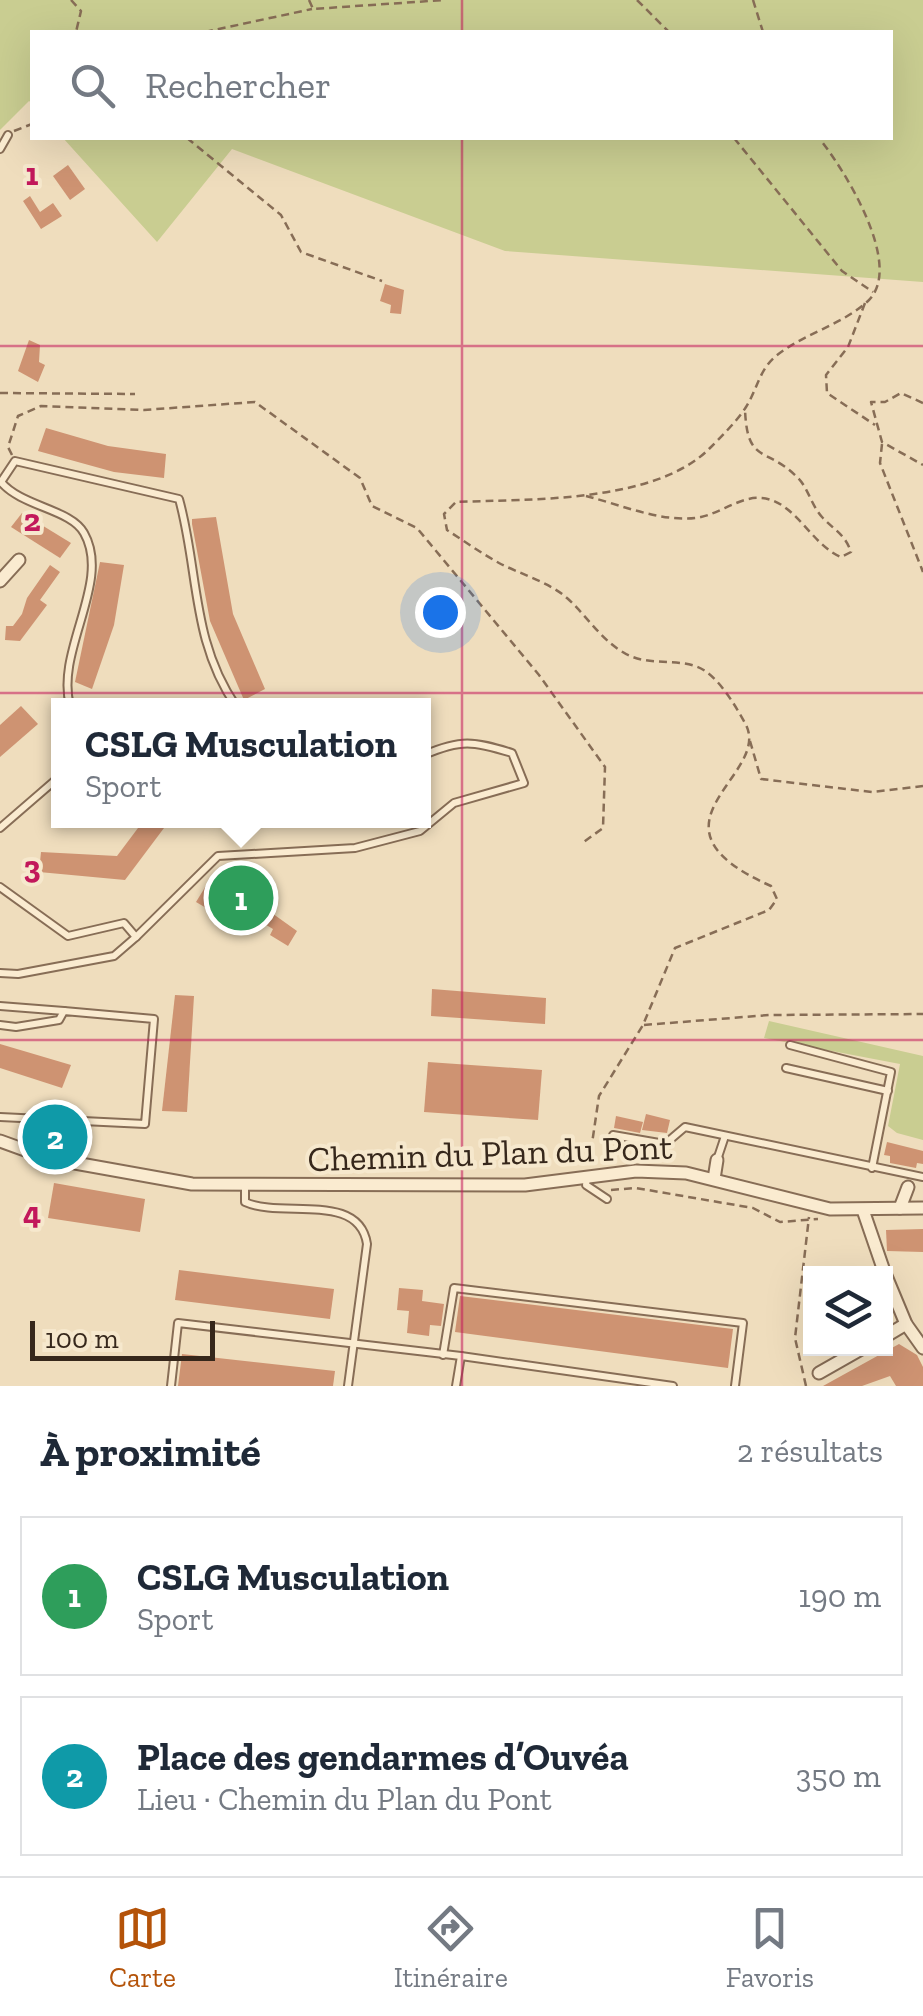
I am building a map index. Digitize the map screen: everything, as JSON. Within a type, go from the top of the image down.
[{"type":"street","points":[[0,582],[19,560]]},
{"type":"street","name":"Chemin du Plan du Pont","points":[[0,1141],[47,1158],[134,1176],[245,1187],[525,1185],[586,1181],[636,1171],[714,1179],[811,1215],[923,1208]]},
{"type":"street","points":[[714,1179],[718,1160]]},
{"type":"street","points":[[900,1208],[911,1182]]},
{"type":"street","points":[[863,1210],[882,1266]]},
{"type":"street","points":[[893,1294],[906,1324],[923,1348]]},
{"type":"street","points":[[893,1332],[906,1324]]},
{"type":"street","points":[[819,1373],[849,1356]]},
{"type":"lane","points":[[0,149],[8,135]]},
{"type":"lane","points":[[68,698],[66,688],[75,635],[94,565],[84,531],[68,519],[12,495],[0,482],[6,468],[15,461],[178,499],[199,626],[216,676],[231,698]]},
{"type":"lane","points":[[431,753],[458,741],[512,753],[524,783],[454,803],[431,822]]},
{"type":"lane","points":[[0,828],[51,782]]},
{"type":"lane","points":[[0,973],[18,974],[114,956],[218,856],[355,848],[424,828]]},
{"type":"lane","points":[[0,887],[36,917],[68,936],[124,923],[136,937]]},
{"type":"lane","points":[[0,1006],[154,1019],[145,1124],[0,1116]]},
{"type":"lane","points":[[0,1025],[16,1027],[59,1020],[64,1011]]},
{"type":"lane","points":[[790,1045],[888,1069],[888,1092],[872,1168]]},
{"type":"lane","points":[[786,1068],[888,1092]]},
{"type":"lane","points":[[613,1135],[659,1145],[685,1127],[872,1168],[911,1182],[923,1177]]},
{"type":"lane","points":[[718,1160],[725,1136]]},
{"type":"lane","points":[[586,1181],[608,1198]]},
{"type":"lane","points":[[245,1187],[245,1202],[259,1208],[335,1212],[352,1216],[364,1227],[367,1244],[348,1386]]},
{"type":"lane","points":[[443,1354],[454,1288],[743,1323],[735,1386]]},
{"type":"lane","points":[[170,1386],[178,1323],[673,1386]]},
{"type":"lane","points":[[456,1386],[460,1356]]},
{"type":"path","points":[[70,0],[81,11],[76,30]]},
{"type":"path","points":[[309,0],[314,9]]},
{"type":"path","points":[[363,0],[367,5]]},
{"type":"path","points":[[214,30],[314,9],[444,0]]},
{"type":"path","points":[[637,0],[668,30]]},
{"type":"path","points":[[753,0],[762,30]]},
{"type":"path","points":[[8,135],[30,123]]},
{"type":"path","points":[[189,140],[280,215],[302,252],[382,281]]},
{"type":"path","points":[[736,140],[842,271],[874,293]]},
{"type":"path","points":[[820,140],[857,197],[874,244],[881,280],[866,303],[848,347],[826,375],[827,392],[875,425]]},
{"type":"path","points":[[866,303],[776,356],[758,377],[746,408],[708,450],[677,474],[585,496],[456,502],[444,514],[447,530],[494,560],[565,596],[624,654],[646,662],[696,666],[711,675],[748,726],[761,780],[872,792],[923,786]]},
{"type":"path","points":[[0,393],[134,394]]},
{"type":"path","points":[[923,403],[900,393],[886,402],[871,402],[882,442],[880,463],[923,572]]},
{"type":"path","points":[[15,461],[8,447],[18,416],[41,406],[144,410],[256,402],[360,478],[372,506],[417,528],[550,690],[605,767],[603,828],[580,844]]},
{"type":"path","points":[[585,496],[678,519],[703,517],[760,497],[785,507],[828,552],[841,557],[851,552],[846,538],[820,516],[797,476],[759,456],[746,438],[746,408]]},
{"type":"path","points":[[882,442],[923,464]]},
{"type":"path","points":[[750,741],[716,800],[709,824],[714,848],[733,869],[771,886],[776,899],[769,910],[675,948],[643,1025],[599,1096],[586,1181],[753,1208],[780,1222],[811,1215],[795,1338],[806,1386]]},
{"type":"path","points":[[643,1025],[769,1015],[923,1014]]},
{"type":"green space","points":[[0,0],[923,0],[923,282],[505,251],[232,149],[157,242],[65,140],[893,140],[893,30],[30,30],[30,102],[0,130]]},
{"type":"green space","points":[[769,1021],[923,1056],[923,1140],[897,1133],[888,1126],[900,1064],[764,1038]]},
{"type":"building","points":[[68,165],[85,189],[70,200],[53,176]]},
{"type":"building","points":[[30,196],[40,212],[53,203],[62,216],[41,229],[23,201]]},
{"type":"building","points":[[385,284],[404,290],[401,314],[390,313],[391,305],[380,301]]},
{"type":"building","points":[[29,340],[40,345],[39,362],[45,365],[38,382],[18,371]]},
{"type":"building","points":[[46,428],[108,446],[166,454],[164,478],[114,472],[38,451]]},
{"type":"building","points":[[22,513],[71,543],[60,558],[11,527]]},
{"type":"building","points":[[216,517],[233,614],[265,689],[248,698],[243,698],[210,621],[192,519]]},
{"type":"building","points":[[100,562],[124,565],[114,625],[92,689],[75,682]]},
{"type":"building","points":[[50,565],[60,572],[40,600],[47,605],[20,641],[5,640],[6,626],[13,626],[22,614],[27,598]]},
{"type":"building","points":[[21,706],[38,724],[0,757],[0,725]]},
{"type":"building","points":[[138,828],[164,828],[125,880],[39,872],[41,852],[117,856]]},
{"type":"building","points":[[231,864],[272,889],[262,906],[297,931],[288,946],[270,935],[273,929],[221,898],[213,912],[196,902],[215,871],[224,876]]},
{"type":"building","points":[[432,989],[546,998],[545,1024],[431,1016]]},
{"type":"building","points":[[175,995],[194,996],[187,1112],[162,1111]]},
{"type":"building","points":[[0,1044],[71,1065],[62,1088],[0,1068]]},
{"type":"building","points":[[428,1062],[542,1070],[538,1120],[424,1112]]},
{"type":"building","points":[[646,1114],[670,1120],[667,1133],[642,1130]]},
{"type":"building","points":[[616,1116],[643,1122],[640,1133],[614,1128]]},
{"type":"building","points":[[887,1142],[923,1151],[923,1164],[917,1163],[916,1168],[890,1163],[890,1156],[884,1155]]},
{"type":"building","points":[[54,1183],[145,1199],[140,1232],[48,1218]]},
{"type":"building","points":[[923,1229],[923,1252],[887,1251],[886,1230]]},
{"type":"building","points":[[179,1270],[334,1289],[330,1319],[175,1300]]},
{"type":"building","points":[[399,1288],[423,1290],[422,1301],[444,1304],[441,1326],[430,1325],[429,1336],[407,1333],[409,1311],[397,1310]]},
{"type":"building","points":[[460,1296],[733,1329],[728,1368],[455,1332]]},
{"type":"building","points":[[899,1344],[917,1355],[923,1367],[923,1386],[896,1386],[890,1376],[862,1386],[823,1386],[877,1356],[893,1356],[893,1347]]},
{"type":"building","points":[[182,1354],[335,1371],[333,1386],[178,1386]]},
{"type":"place","name":"CSLG Musculation","points":[[241,898]]},
{"type":"place","name":"Place des gendarmes d’Ouvéa","points":[[55,1137]]}]
